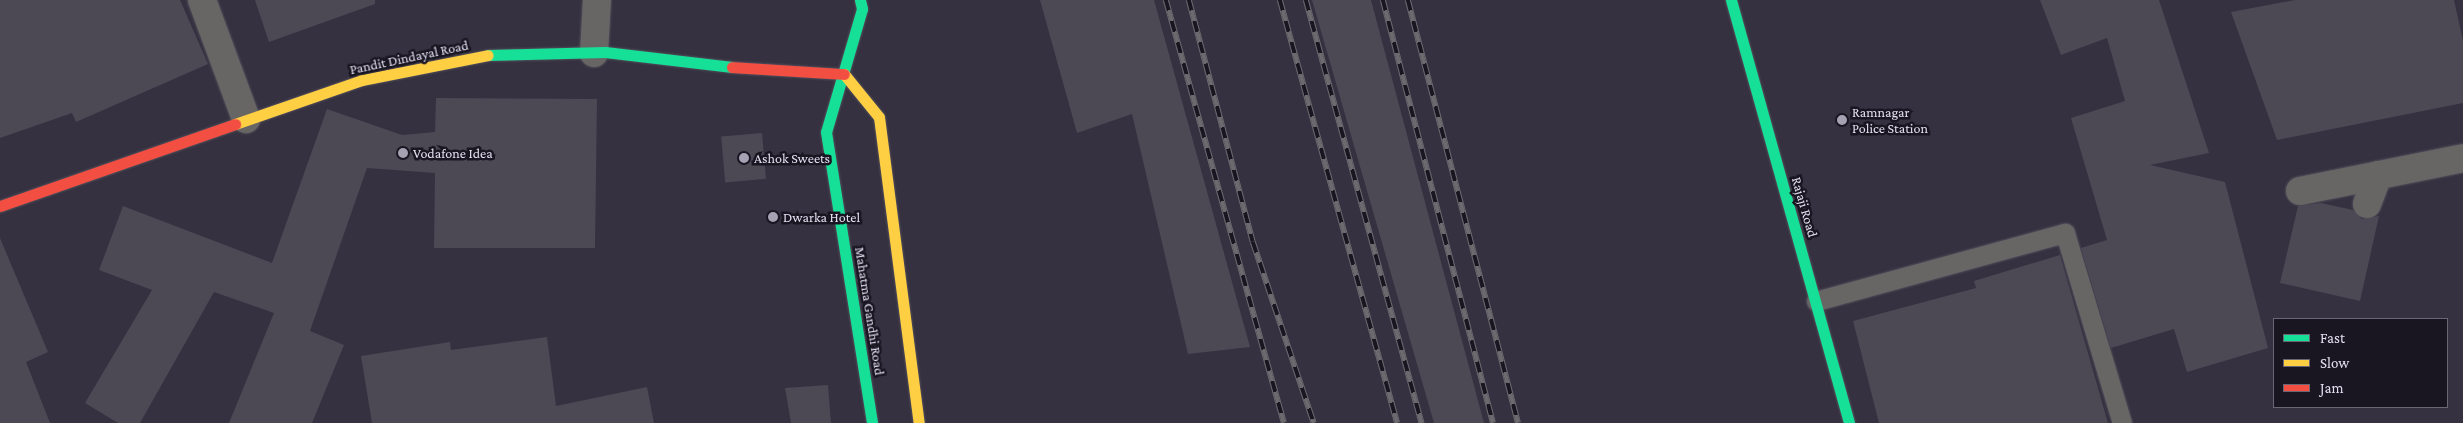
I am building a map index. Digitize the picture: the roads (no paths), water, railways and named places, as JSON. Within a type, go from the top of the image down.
[{"type":"main road","name":"Mahatma Gandhi Road","points":[[860,0],[862,9],[826,132],[872,423]]},
{"type":"main road","name":"Rajaji Road","points":[[1731,0],[1849,423]]},
{"type":"main road","name":"Pandit Dindayal Road","points":[[0,206],[362,80],[499,53],[594,53],[708,66],[844,74]]},
{"type":"main road","points":[[844,74],[879,117],[919,423]]},
{"type":"street","points":[[202,0],[246,119]]},
{"type":"street","points":[[594,53],[596,0]]},
{"type":"street","points":[[2300,191],[2463,158]]},
{"type":"street","points":[[2367,204],[2378,175]]},
{"type":"lane","points":[[1816,301],[2065,234],[2122,423]]},
{"type":"railway","points":[[1166,0],[1284,423]]},
{"type":"railway","points":[[1189,0],[1253,242],[1314,423]]},
{"type":"railway","points":[[1280,0],[1397,423]]},
{"type":"railway","points":[[1306,0],[1422,423]]},
{"type":"railway","points":[[1383,0],[1493,423]]},
{"type":"railway","points":[[1408,0],[1518,423]]},
{"type":"place","name":"Ramnagar Police Station","points":[[1842,120]]},
{"type":"place","name":"Vodafone Idea","points":[[403,153]]},
{"type":"place","name":"Ashok Sweets","points":[[744,158]]},
{"type":"place","name":"Dwarka Hotel","points":[[773,217]]}]
